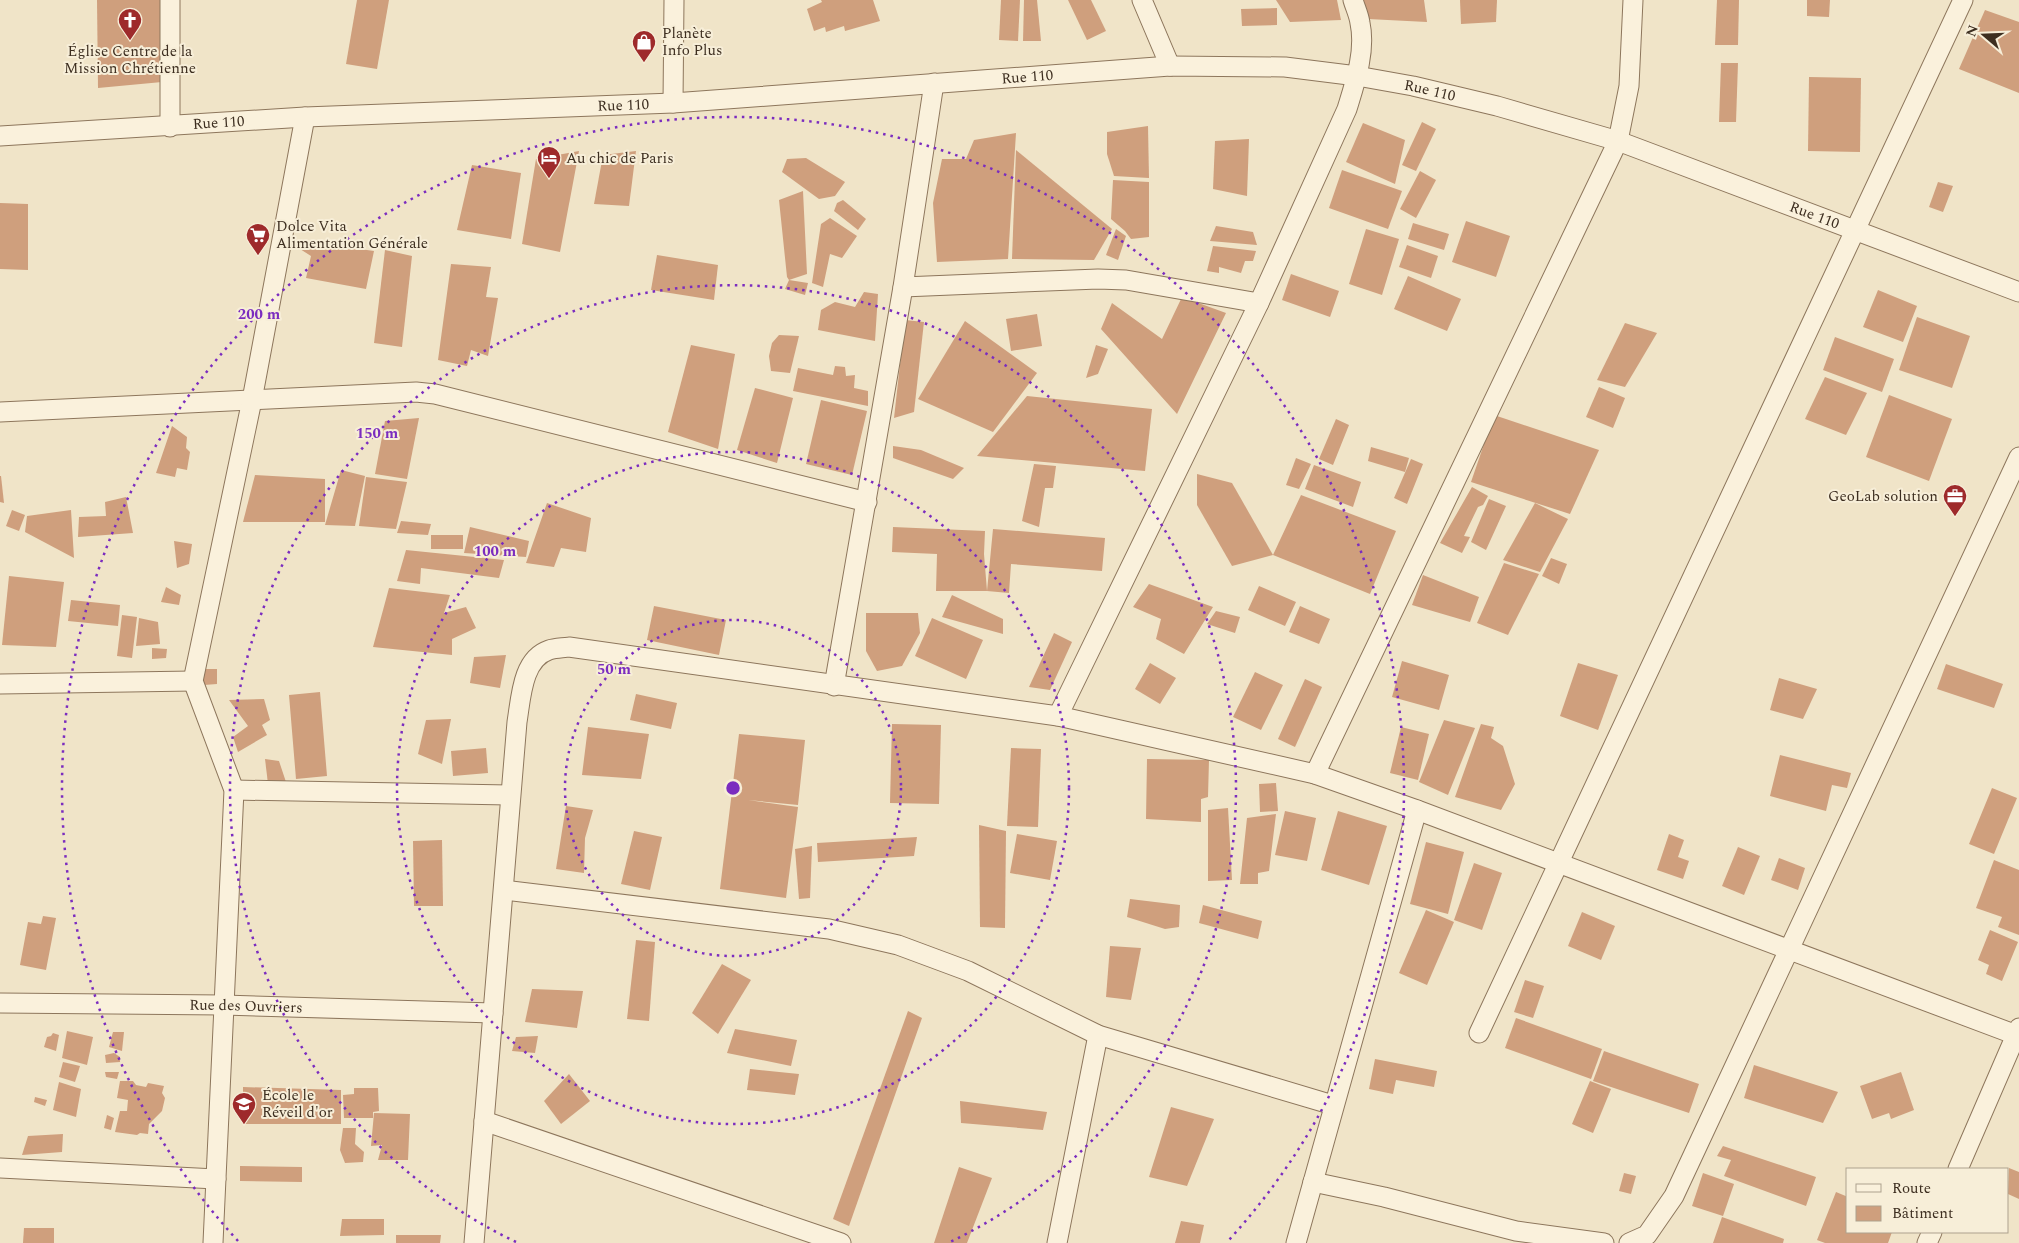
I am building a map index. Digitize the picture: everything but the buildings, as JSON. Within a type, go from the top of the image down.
[{"type":"street","points":[[170,0],[170,127]]},
{"type":"street","points":[[673,103],[674,0]]},
{"type":"street","points":[[1142,0],[1170,66]]},
{"type":"street","points":[[1058,716],[1259,303],[1334,141],[1347,109],[1357,76],[1361,39],[1360,23],[1353,0]]},
{"type":"street","points":[[1315,774],[1618,141],[1629,86],[1633,0]]},
{"type":"street","points":[[1479,1033],[1963,0]]},
{"type":"street","name":"Rue 110","points":[[0,136],[170,127],[306,117],[673,103],[1170,66],[1285,67],[1357,76],[1412,86],[1497,106],[1618,141],[2019,292]]},
{"type":"street","points":[[834,686],[903,287],[934,83]]},
{"type":"street","points":[[213,1243],[234,790],[193,681],[252,400],[306,117]]},
{"type":"street","points":[[903,287],[1098,279],[1126,280],[1259,303]]},
{"type":"street","points":[[0,412],[416,392],[435,394],[867,502]]},
{"type":"street","points":[[1630,1243],[1647,1235],[1674,1196],[2019,457]]},
{"type":"street","points":[[474,1243],[504,890],[509,795],[517,722],[525,678],[536,659],[549,650],[569,647],[834,686],[1058,716],[1315,774],[2018,1033],[1958,1168]]},
{"type":"street","points":[[0,684],[193,681]]},
{"type":"street","points":[[234,790],[509,795]]},
{"type":"street","points":[[1296,1243],[1333,1104],[1417,810]]},
{"type":"street","points":[[504,890],[829,929],[898,945],[968,971],[1098,1035],[1333,1104]]},
{"type":"street","name":"Rue des Ouvriers","points":[[0,1003],[223,1005],[493,1013]]},
{"type":"street","points":[[1057,1243],[1098,1035]]},
{"type":"street","points":[[484,1121],[841,1243]]},
{"type":"street","points":[[0,1168],[216,1179]]},
{"type":"street","points":[[1313,1182],[1384,1197],[1515,1237],[1604,1243]]},
{"type":"place","name":"Église Centre de la Mission Chrétienne","points":[[130,41]]},
{"type":"place","name":"Planète Info Plus","points":[[644,63]]},
{"type":"place","name":"Au chic de Paris","points":[[549,179]]},
{"type":"place","name":"Dolce Vita Alimentation Générale","points":[[258,256]]},
{"type":"place","name":"GeoLab solution","points":[[1955,517]]},
{"type":"place","name":"École le Réveil d'or","points":[[244,1125]]}]
